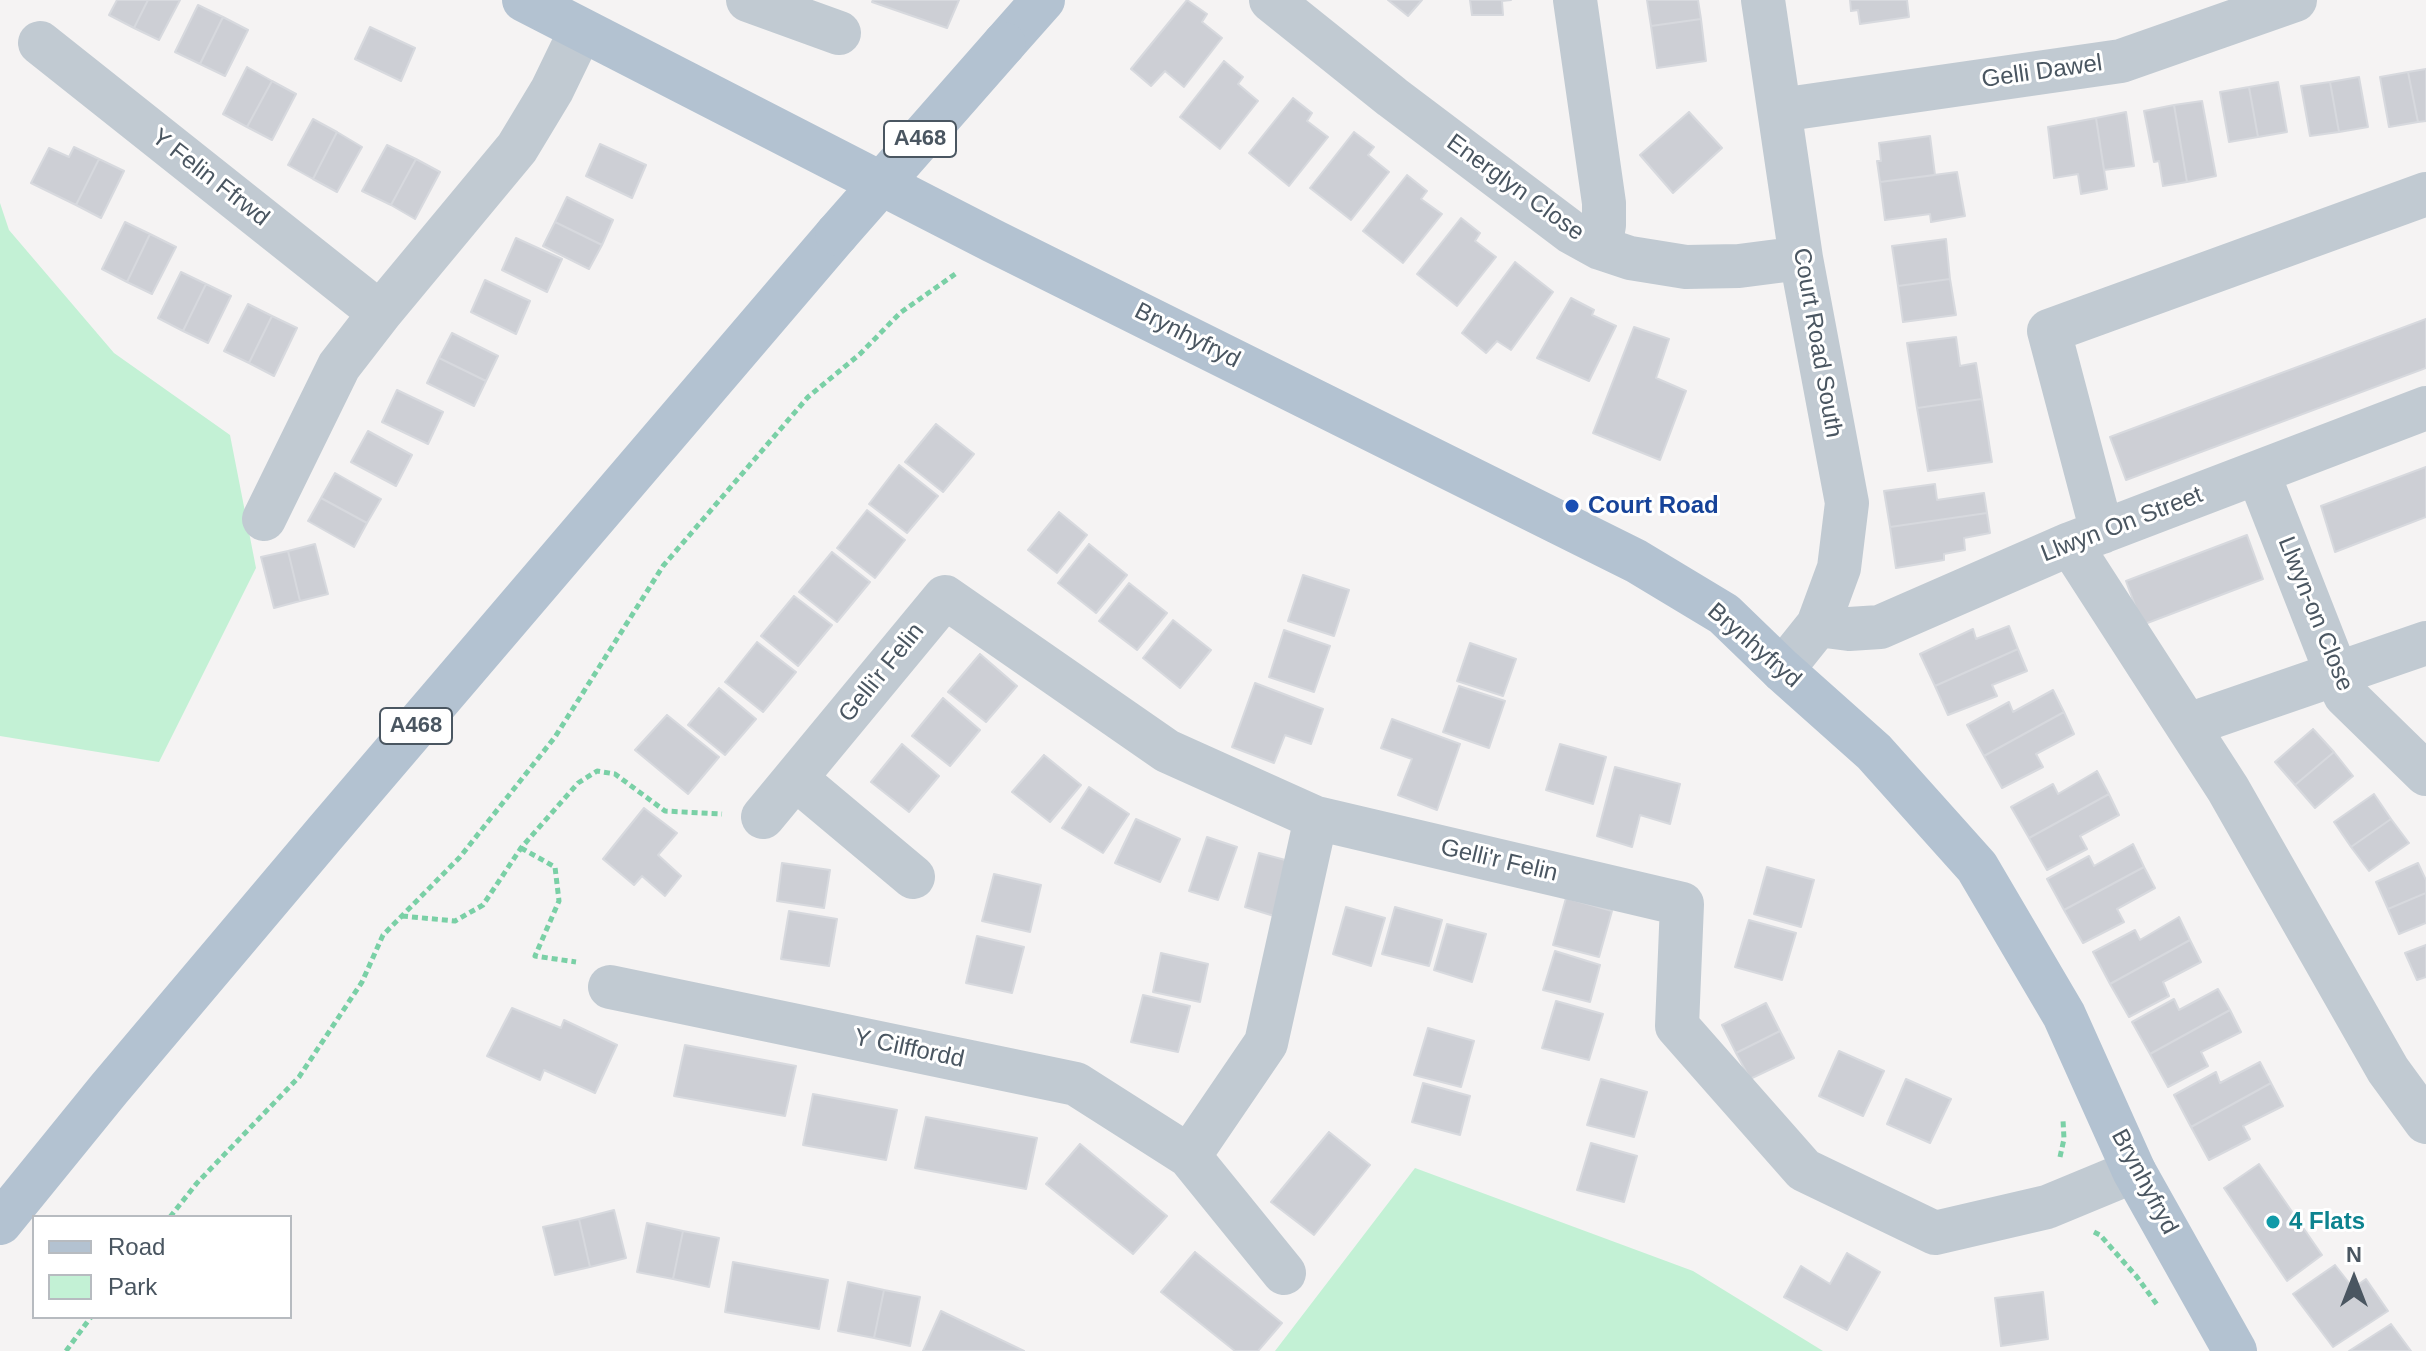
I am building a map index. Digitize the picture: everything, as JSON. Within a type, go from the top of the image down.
[{"type":"main road","name":"Brynhyfryd","points":[[524,0],[980,252],[1636,561],[1724,614],[1874,752],[1977,867],[2064,1015],[2134,1171],[2235,1351]]},
{"type":"main road","name":"A468","points":[[0,1223],[315,845],[837,234],[1043,0]]},
{"type":"street","points":[[748,0],[839,33]]},
{"type":"street","name":"Energlyn Close","points":[[1271,0],[1392,97],[1571,232],[1600,248],[1630,258],[1686,267],[1739,266],[1801,258]]},
{"type":"street","points":[[1575,0],[1604,203],[1600,248]]},
{"type":"street","name":"Court Road South","points":[[1763,0],[1801,258],[1847,503],[1839,568],[1818,625],[1782,670]]},
{"type":"street","name":"Gelli Dawel","points":[[1780,110],[2121,61],[2295,0]]},
{"type":"street","points":[[264,519],[339,366],[517,148],[552,90],[581,30]]},
{"type":"street","name":"Y Felin Ffrwd","points":[[40,43],[380,313]]},
{"type":"street","points":[[2426,194],[2049,331],[2086,538],[2188,725],[2228,789],[2388,1070],[2426,1122]]},
{"type":"street","name":"Llwyn On Street","points":[[1818,625],[1849,629],[1880,627],[2086,538],[2426,408]]},
{"type":"street","name":"Llwyn-on Close","points":[[2258,473],[2345,695],[2426,774]]},
{"type":"street","name":"Gelli'r Felin","points":[[763,817],[945,597],[1167,751],[1316,818],[1682,904],[1677,1026],[1804,1170],[1935,1233],[2047,1207],[2134,1171]]},
{"type":"street","points":[[2188,725],[2426,643]]},
{"type":"street","points":[[796,779],[913,877]]},
{"type":"street","points":[[1189,1156],[1266,1043],[1316,818]]},
{"type":"street","name":"Y Cilffordd","points":[[599,975],[1076,1084],[1189,1156],[1284,1273]]},
{"type":"path","points":[[172,1215],[197,1183],[299,1077],[362,982],[383,935],[460,857],[555,737],[663,566],[808,397],[860,354],[900,313],[980,252]]},
{"type":"path","points":[[402,916],[455,921],[483,905],[521,848],[578,783],[597,771],[615,774],[665,811],[763,817]]},
{"type":"path","points":[[521,848],[555,867],[559,901],[535,956],[599,975]]},
{"type":"path","points":[[2047,1207],[2038,1189],[2059,1166],[2064,1139],[2062,1109]]},
{"type":"path","points":[[2090,1230],[2100,1235],[2137,1277],[2164,1314]]},
{"type":"path","points":[[66,1351],[90,1319]]},
{"type":"green space","points":[[0,203],[9,230],[114,353],[230,435],[256,568],[159,762],[0,736]]},
{"type":"green space","points":[[1415,1168],[1693,1271],[1823,1351],[1275,1351]]},
{"type":"building","points":[[117,0],[148,0],[134,28],[109,15]]},
{"type":"building","points":[[148,0],[180,0],[159,40],[134,28]]},
{"type":"building","points":[[873,0],[959,0],[947,28]]},
{"type":"building","points":[[1187,0],[1207,14],[1202,22],[1222,38],[1184,87],[1165,71],[1151,86],[1131,69]]},
{"type":"building","points":[[1388,0],[1422,0],[1408,16]]},
{"type":"building","points":[[1470,0],[1511,0],[1502,1],[1503,15],[1472,15]]},
{"type":"building","points":[[1647,0],[1698,0],[1701,19],[1651,26]]},
{"type":"building","points":[[1850,0],[1907,0],[1909,17],[1860,24],[1858,10],[1851,11]]},
{"type":"building","points":[[198,5],[223,17],[200,64],[175,52]]},
{"type":"building","points":[[223,17],[248,30],[225,76],[200,64]]},
{"type":"building","points":[[1701,19],[1706,61],[1657,68],[1651,26]]},
{"type":"building","points":[[370,27],[415,48],[401,81],[355,59]]},
{"type":"building","points":[[1224,61],[1243,77],[1238,84],[1258,101],[1220,149],[1180,117]]},
{"type":"building","points":[[247,67],[272,81],[247,127],[223,114]]},
{"type":"building","points":[[2426,69],[2426,121],[2418,122],[2408,72]]},
{"type":"building","points":[[2408,72],[2418,122],[2389,127],[2380,77]]},
{"type":"building","points":[[2359,77],[2368,127],[2339,132],[2330,82]]},
{"type":"building","points":[[272,81],[296,94],[272,140],[247,127]]},
{"type":"building","points":[[2278,82],[2287,132],[2258,137],[2249,87]]},
{"type":"building","points":[[2330,82],[2339,132],[2310,136],[2301,86]]},
{"type":"building","points":[[2249,87],[2258,137],[2229,142],[2220,92]]},
{"type":"building","points":[[1293,98],[1312,113],[1307,121],[1328,137],[1289,186],[1249,153]]},
{"type":"building","points":[[2202,101],[2216,176],[2187,182],[2174,105]]},
{"type":"building","points":[[2174,105],[2187,182],[2163,186],[2159,161],[2154,162],[2144,111]]},
{"type":"building","points":[[1689,112],[1722,148],[1673,193],[1640,155]]},
{"type":"building","points":[[2126,112],[2134,166],[2104,170],[2096,118]]},
{"type":"building","points":[[2096,118],[2107,189],[2081,194],[2078,174],[2054,178],[2048,127]]},
{"type":"building","points":[[313,119],[337,132],[313,179],[288,165]]},
{"type":"building","points":[[337,132],[362,147],[337,192],[313,179]]},
{"type":"building","points":[[1354,132],[1374,147],[1368,155],[1389,172],[1351,220],[1310,188]]},
{"type":"building","points":[[1930,136],[1935,175],[1880,182],[1877,161],[1881,161],[1879,143]]},
{"type":"building","points":[[600,144],[646,165],[632,198],[586,176]]},
{"type":"building","points":[[387,145],[416,159],[391,205],[362,191]]},
{"type":"building","points":[[74,147],[99,159],[76,205],[31,183],[49,148],[69,157]]},
{"type":"building","points":[[99,159],[124,171],[101,218],[76,205]]},
{"type":"building","points":[[416,159],[440,172],[415,219],[391,205]]},
{"type":"building","points":[[1957,172],[1965,216],[1931,222],[1930,214],[1885,220],[1880,182]]},
{"type":"building","points":[[1407,175],[1427,191],[1421,199],[1442,214],[1403,263],[1363,231]]},
{"type":"building","points":[[567,197],[613,220],[602,245],[555,222]]},
{"type":"building","points":[[1461,218],[1480,233],[1475,241],[1496,257],[1457,306],[1417,274]]},
{"type":"building","points":[[125,222],[150,234],[127,282],[102,269]]},
{"type":"building","points":[[555,222],[602,245],[589,269],[543,246]]},
{"type":"building","points":[[150,234],[176,247],[152,294],[127,282]]},
{"type":"building","points":[[516,238],[562,259],[547,292],[502,270]]},
{"type":"building","points":[[1946,239],[1950,279],[1898,286],[1892,246]]},
{"type":"building","points":[[1515,262],[1553,292],[1511,350],[1497,341],[1486,353],[1462,333]]},
{"type":"building","points":[[181,272],[206,284],[183,331],[158,318]]},
{"type":"building","points":[[1950,279],[1956,315],[1903,322],[1898,286]]},
{"type":"building","points":[[485,280],[530,301],[516,334],[471,312]]},
{"type":"building","points":[[206,284],[231,296],[208,343],[183,331]]},
{"type":"building","points":[[1571,298],[1594,310],[1592,315],[1616,326],[1589,381],[1537,358]]},
{"type":"building","points":[[248,304],[272,316],[249,363],[224,351]]},
{"type":"building","points":[[272,316],[297,328],[274,376],[249,363]]},
{"type":"building","points":[[2426,319],[2426,368],[2126,480],[2110,437]]},
{"type":"building","points":[[1634,327],[1669,339],[1656,378],[1686,391],[1660,460],[1593,433]]},
{"type":"building","points":[[452,333],[498,356],[486,381],[439,358]]},
{"type":"building","points":[[1956,337],[1960,366],[1976,363],[1982,399],[1917,408],[1907,343]]},
{"type":"building","points":[[439,358],[486,381],[474,406],[427,383]]},
{"type":"building","points":[[397,390],[443,412],[428,444],[382,422]]},
{"type":"building","points":[[1982,399],[1992,462],[1928,471],[1917,408]]},
{"type":"building","points":[[936,424],[974,454],[943,492],[905,462]]},
{"type":"building","points":[[368,431],[412,455],[396,486],[351,462]]},
{"type":"building","points":[[899,465],[938,496],[907,533],[869,504]]},
{"type":"building","points":[[2426,467],[2426,517],[2335,552],[2321,506]]},
{"type":"building","points":[[335,473],[381,499],[367,523],[321,498]]},
{"type":"building","points":[[1935,484],[1937,500],[1984,493],[1987,513],[1890,527],[1884,491]]},
{"type":"building","points":[[321,498],[367,523],[354,547],[308,521]]},
{"type":"building","points":[[867,510],[905,540],[875,578],[837,548]]},
{"type":"building","points":[[1059,512],[1087,535],[1057,573],[1028,550]]},
{"type":"building","points":[[1987,513],[1990,533],[1964,538],[1965,550],[1944,554],[1944,560],[1896,568],[1890,527]]},
{"type":"building","points":[[2247,535],[2263,579],[2142,625],[2126,581]]},
{"type":"building","points":[[315,544],[328,594],[300,601],[288,551]]},
{"type":"building","points":[[1089,544],[1127,575],[1096,613],[1058,583]]},
{"type":"building","points":[[288,551],[300,601],[274,608],[261,557]]},
{"type":"building","points":[[832,552],[870,582],[837,622],[799,592]]},
{"type":"building","points":[[1303,575],[1349,590],[1334,636],[1288,621]]},
{"type":"building","points":[[1129,583],[1167,613],[1137,650],[1099,621]]},
{"type":"building","points":[[794,596],[832,625],[798,666],[761,636]]},
{"type":"building","points":[[1173,620],[1211,650],[1180,688],[1143,658]]},
{"type":"building","points":[[2009,626],[2018,649],[1935,686],[1920,654],[1973,629],[1976,639]]},
{"type":"building","points":[[1284,630],[1330,646],[1314,692],[1269,677]]},
{"type":"building","points":[[757,642],[796,672],[763,712],[725,682]]},
{"type":"building","points":[[1470,643],[1516,659],[1503,696],[1457,681]]},
{"type":"building","points":[[2018,649],[2027,671],[1992,685],[1997,696],[1948,715],[1935,686]]},
{"type":"building","points":[[980,654],[1017,686],[986,722],[948,692]]},
{"type":"building","points":[[1255,683],[1323,709],[1311,744],[1285,735],[1274,763],[1232,747]]},
{"type":"building","points":[[1459,686],[1505,701],[1489,748],[1443,732]]},
{"type":"building","points":[[719,688],[756,719],[725,755],[688,725]]},
{"type":"building","points":[[2053,690],[2064,712],[1984,756],[1967,725],[2009,702],[2013,712]]},
{"type":"building","points":[[943,698],[980,730],[950,766],[912,736]]},
{"type":"building","points":[[2064,712],[2074,734],[2036,754],[2043,767],[2002,788],[1984,756]]},
{"type":"building","points":[[667,715],[719,757],[688,794],[635,750]]},
{"type":"building","points":[[1392,719],[1460,744],[1437,810],[1398,795],[1412,759],[1381,748]]},
{"type":"building","points":[[2313,729],[2334,752],[2295,785],[2275,762]]},
{"type":"building","points":[[902,744],[939,776],[909,812],[871,782]]},
{"type":"building","points":[[1560,744],[1606,757],[1593,804],[1546,790]]},
{"type":"building","points":[[2334,752],[2353,776],[2315,808],[2295,785]]},
{"type":"building","points":[[1044,755],[1081,785],[1050,822],[1012,792]]},
{"type":"building","points":[[1615,767],[1680,784],[1670,824],[1640,815],[1632,847],[1597,836]]},
{"type":"building","points":[[2097,771],[2109,794],[2029,838],[2011,807],[2053,784],[2058,794]]},
{"type":"building","points":[[1089,787],[1129,814],[1103,853],[1062,828]]},
{"type":"building","points":[[2109,794],[2119,815],[2080,836],[2087,849],[2047,870],[2029,838]]},
{"type":"building","points":[[2374,794],[2391,819],[2351,847],[2334,822]]},
{"type":"building","points":[[644,808],[677,833],[658,855],[681,876],[665,896],[642,876],[634,885],[603,859]]},
{"type":"building","points":[[1136,819],[1180,839],[1160,882],[1115,863]]},
{"type":"building","points":[[2391,819],[2409,843],[2369,871],[2351,847]]},
{"type":"building","points":[[1207,837],[1237,847],[1218,900],[1189,891]]},
{"type":"building","points":[[2133,844],[2144,867],[2064,910],[2047,879],[2089,856],[2094,866]]},
{"type":"building","points":[[1259,853],[1289,861],[1274,916],[1245,907]]},
{"type":"building","points":[[782,863],[830,870],[824,908],[777,901]]},
{"type":"building","points":[[2418,863],[2426,880],[2426,893],[2388,909],[2376,882]]},
{"type":"building","points":[[1767,867],[1814,880],[1801,927],[1754,914]]},
{"type":"building","points":[[2144,867],[2155,888],[2117,909],[2124,922],[2083,943],[2064,910]]},
{"type":"building","points":[[994,874],[1041,885],[1030,932],[982,921]]},
{"type":"building","points":[[2426,893],[2426,923],[2399,934],[2388,909]]},
{"type":"building","points":[[1566,898],[1612,911],[1599,957],[1553,945]]},
{"type":"building","points":[[1346,907],[1385,918],[1371,966],[1333,954]]},
{"type":"building","points":[[1395,907],[1442,920],[1429,966],[1382,954]]},
{"type":"building","points":[[789,911],[837,919],[829,966],[781,959]]},
{"type":"building","points":[[2179,917],[2190,940],[2110,984],[2093,952],[2135,930],[2140,940]]},
{"type":"building","points":[[1749,920],[1796,933],[1782,980],[1735,967]]},
{"type":"building","points":[[1447,924],[1486,934],[1472,982],[1434,970]]},
{"type":"building","points":[[977,936],[1024,947],[1012,993],[966,983]]},
{"type":"building","points":[[2190,940],[2201,962],[2163,982],[2169,996],[2129,1017],[2110,984]]},
{"type":"building","points":[[2426,945],[2426,977],[2417,980],[2405,953]]},
{"type":"building","points":[[1555,951],[1600,965],[1590,1002],[1543,990]]},
{"type":"building","points":[[1161,953],[1208,964],[1200,1002],[1153,992]]},
{"type":"building","points":[[2218,989],[2230,1010],[2150,1054],[2132,1022],[2174,999],[2179,1010]]},
{"type":"building","points":[[1143,995],[1190,1006],[1178,1052],[1131,1042]]},
{"type":"building","points":[[1556,1001],[1603,1014],[1589,1060],[1542,1048]]},
{"type":"building","points":[[1766,1003],[1780,1031],[1736,1053],[1722,1025]]},
{"type":"building","points":[[512,1008],[561,1028],[564,1020],[617,1045],[595,1093],[544,1070],[540,1080],[487,1056]]},
{"type":"building","points":[[2230,1010],[2241,1032],[2201,1052],[2208,1066],[2168,1087],[2150,1054]]},
{"type":"building","points":[[1428,1028],[1474,1041],[1461,1087],[1414,1075]]},
{"type":"building","points":[[1780,1031],[1794,1058],[1750,1079],[1736,1053]]},
{"type":"building","points":[[685,1045],[796,1066],[785,1116],[674,1096]]},
{"type":"building","points":[[1839,1051],[1884,1071],[1863,1116],[1819,1096]]},
{"type":"building","points":[[2260,1062],[2271,1083],[2191,1127],[2174,1095],[2216,1072],[2220,1083]]},
{"type":"building","points":[[1601,1079],[1647,1092],[1634,1137],[1587,1125]]},
{"type":"building","points":[[1906,1079],[1951,1099],[1930,1143],[1887,1124]]},
{"type":"building","points":[[1423,1083],[1470,1096],[1460,1135],[1412,1122]]},
{"type":"building","points":[[2271,1083],[2283,1106],[2243,1126],[2250,1139],[2209,1160],[2191,1127]]},
{"type":"building","points":[[813,1094],[897,1110],[886,1160],[803,1145]]},
{"type":"building","points":[[926,1117],[1037,1138],[1026,1189],[915,1168]]},
{"type":"building","points":[[1329,1132],[1370,1165],[1314,1235],[1271,1202]]},
{"type":"building","points":[[1591,1143],[1637,1156],[1624,1202],[1577,1190]]},
{"type":"building","points":[[1080,1144],[1167,1216],[1133,1254],[1046,1184]]},
{"type":"building","name":"4 Flats","points":[[2259,1164],[2322,1255],[2287,1281],[2224,1188]]},
{"type":"building","points":[[614,1210],[626,1258],[590,1267],[579,1219]]},
{"type":"building","points":[[579,1219],[590,1267],[555,1275],[543,1227]]},
{"type":"building","points":[[647,1223],[683,1231],[673,1279],[637,1272]]},
{"type":"building","points":[[683,1231],[719,1238],[709,1287],[673,1279]]},
{"type":"building","points":[[1195,1252],[1282,1323],[1258,1351],[1235,1351],[1161,1292]]},
{"type":"building","points":[[1847,1253],[1880,1272],[1847,1330],[1784,1297],[1801,1266],[1830,1284]]},
{"type":"building","points":[[733,1262],[828,1280],[819,1329],[725,1312]]},
{"type":"building","points":[[2335,1265],[2353,1288],[2366,1279],[2388,1311],[2333,1347],[2293,1294]]},
{"type":"building","points":[[848,1282],[884,1290],[874,1338],[838,1331]]},
{"type":"building","points":[[884,1290],[920,1297],[910,1346],[874,1338]]},
{"type":"building","points":[[2043,1292],[2048,1339],[2001,1346],[1995,1298]]},
{"type":"building","points":[[941,1311],[1024,1351],[923,1351]]},
{"type":"building","points":[[2391,1324],[2411,1351],[2349,1351]]},
{"type":"place","name":"Court Road","points":[[1572,506]]},
{"type":"place","name":"4 Flats","points":[[2273,1222]]}]
